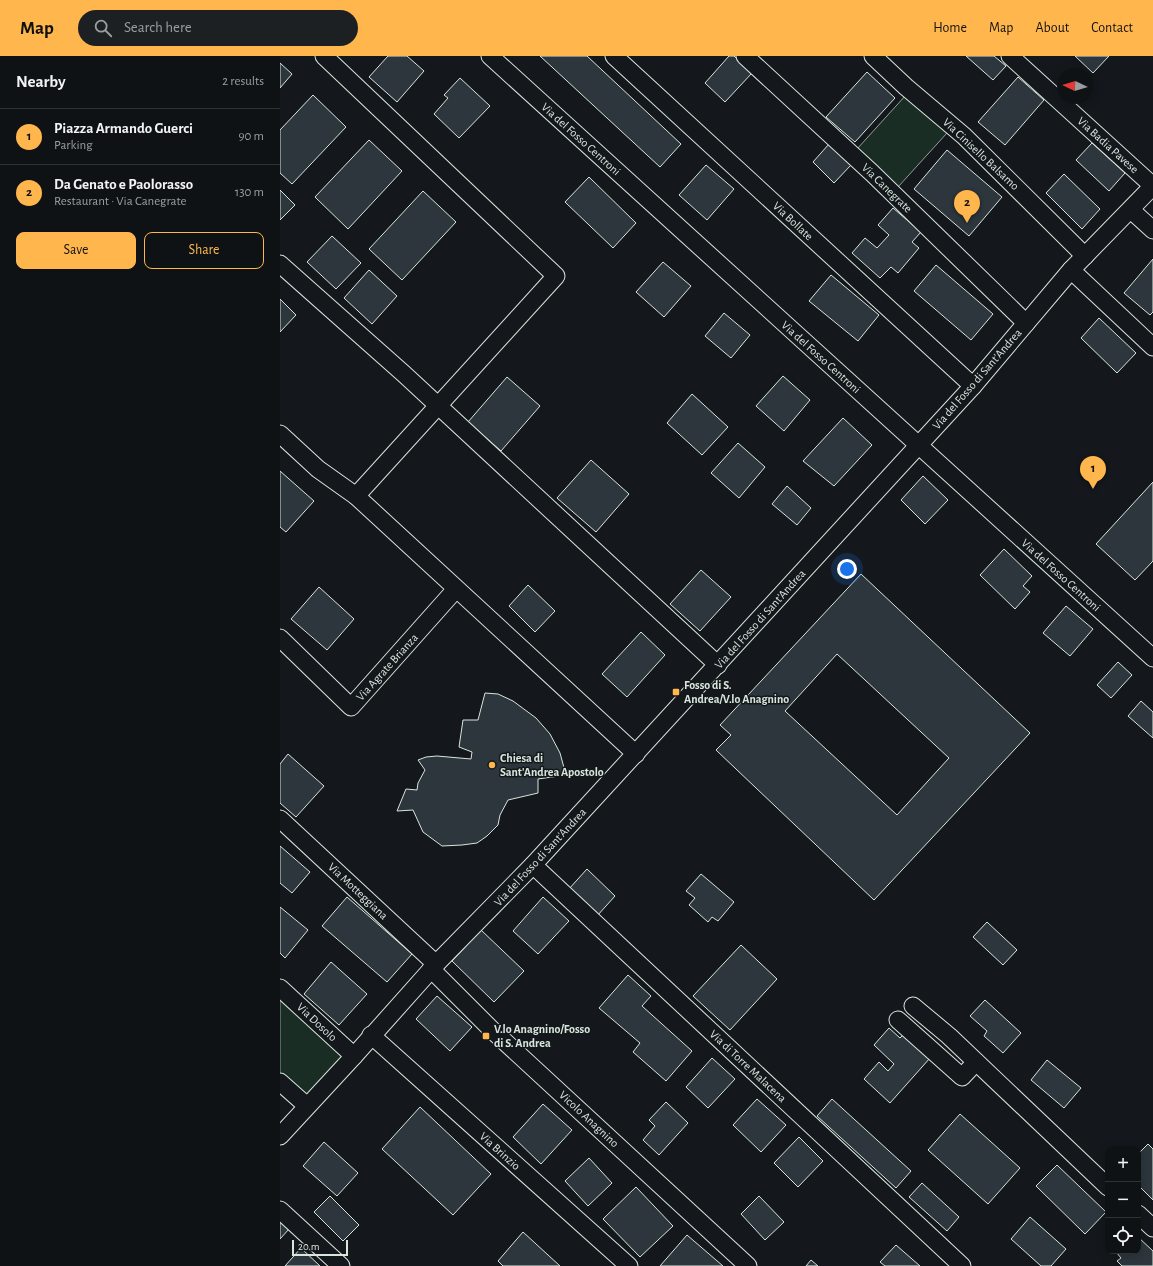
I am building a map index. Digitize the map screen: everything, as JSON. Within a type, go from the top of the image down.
[{"type":"street","points":[[324,56],[556,276],[356,496]]},
{"type":"street","name":"Via del Fosso Centroni","points":[[490,56],[1153,658]]},
{"type":"street","name":"Via Bollate","points":[[614,56],[973,386]]},
{"type":"street","name":"Via Canegrate","points":[[745,56],[872,173],[1026,323]]},
{"type":"street","name":"Via Cinisello Balsamo","points":[[873,56],[906,87],[964,136],[1085,256]]},
{"type":"street","name":"Via Badia Pavese","points":[[1010,56],[1153,186]]},
{"type":"street","name":"Via del Fosso di Sant'Andrea","points":[[280,1136],[354,1056],[433,966],[533,866],[636,754],[973,386],[1071,270],[1153,186]]},
{"type":"street","points":[[1131,210],[1153,230]]},
{"type":"street","points":[[280,264],[438,406],[718,664]]},
{"type":"street","points":[[1071,270],[1153,347]]},
{"type":"street","points":[[280,434],[318,468],[356,496],[636,754]]},
{"type":"street","name":"Via Agrate Brianza","points":[[280,638],[351,707],[456,589]]},
{"type":"street","name":"Via Motteggiana","points":[[280,819],[433,966]]},
{"type":"street","name":"Via di Torre Malacena","points":[[533,866],[962,1266]]},
{"type":"street","name":"Vicolo Anagnino","points":[[433,966],[491,1029],[748,1266]]},
{"type":"street","name":"Via Dosolo","points":[[280,988],[354,1056]]},
{"type":"street","points":[[913,1006],[976,1062],[1105,1184]]},
{"type":"street","points":[[898,1020],[962,1077],[976,1062]]},
{"type":"street","name":"Via Brinzio","points":[[371,1035],[629,1266]]},
{"type":"street","points":[[280,1082],[307,1106]]},
{"type":"street","points":[[280,1210],[341,1266]]},
{"type":"street","points":[[1141,1217],[1153,1228]]},
{"type":"green space","points":[[906,95],[947,133],[898,187],[857,149]]},
{"type":"green space","points":[[280,989],[351,1051],[308,1101],[280,1076]]},
{"type":"building","points":[[388,56],[407,56],[424,71],[397,102],[369,77]]},
{"type":"building","points":[[540,56],[587,56],[681,144],[660,167]]},
{"type":"building","points":[[729,56],[734,56],[752,73],[725,102],[705,83]]},
{"type":"building","points":[[966,56],[994,56],[1006,66],[993,80]]},
{"type":"building","points":[[1075,56],[1109,56],[1093,73],[1093,68],[1088,68]]},
{"type":"building","points":[[280,63],[292,74],[280,88]]},
{"type":"building","points":[[867,72],[895,98],[855,142],[826,117]]},
{"type":"building","points":[[1018,77],[1044,100],[1005,145],[978,122]]},
{"type":"building","points":[[460,78],[490,106],[459,138],[434,114],[448,98],[444,95]]},
{"type":"building","points":[[313,95],[346,127],[292,184],[280,173],[280,130]]},
{"type":"building","points":[[369,140],[402,171],[348,229],[315,197]]},
{"type":"building","points":[[1092,143],[1125,173],[1109,191],[1076,160]]},
{"type":"building","points":[[829,144],[851,165],[834,183],[813,162]]},
{"type":"building","points":[[947,150],[1002,197],[969,236],[914,189]]},
{"type":"building","points":[[706,165],[734,189],[707,220],[679,195]]},
{"type":"building","points":[[1064,174],[1100,209],[1082,229],[1046,193]]},
{"type":"building","points":[[589,177],[636,223],[613,248],[565,202]]},
{"type":"building","points":[[280,190],[295,205],[280,220]]},
{"type":"building","points":[[423,191],[456,222],[402,280],[369,249]]},
{"type":"building","points":[[893,208],[921,232],[912,242],[919,248],[898,273],[891,267],[880,278],[852,253],[865,238],[877,248],[889,235],[878,225]]},
{"type":"building","points":[[332,236],[361,263],[336,289],[307,262]]},
{"type":"building","points":[[1153,259],[1153,312],[1150,315],[1124,293]]},
{"type":"building","points":[[663,262],[691,286],[664,317],[636,292]]},
{"type":"building","points":[[936,265],[993,314],[971,340],[914,291]]},
{"type":"building","points":[[369,270],[397,296],[372,324],[344,298]]},
{"type":"building","points":[[831,275],[879,315],[858,341],[809,301]]},
{"type":"building","points":[[280,299],[296,315],[280,332]]},
{"type":"building","points":[[724,313],[750,335],[731,358],[705,336]]},
{"type":"building","points":[[1099,318],[1136,353],[1117,373],[1081,338]]},
{"type":"building","points":[[783,376],[810,400],[784,431],[756,406]]},
{"type":"building","points":[[507,377],[540,406],[501,451],[468,422]]},
{"type":"building","points":[[692,394],[728,427],[702,455],[667,423]]},
{"type":"building","points":[[843,418],[872,445],[834,486],[803,461]]},
{"type":"building","points":[[738,443],[765,467],[739,498],[711,473]]},
{"type":"building","points":[[591,460],[629,494],[596,532],[557,498]]},
{"type":"building","points":[[280,471],[314,501],[286,532],[280,527]]},
{"type":"building","points":[[923,476],[948,500],[925,524],[901,500]]},
{"type":"building","points":[[1153,482],[1153,561],[1135,580],[1096,544]]},
{"type":"building","points":[[787,486],[811,508],[797,525],[772,504]]},
{"type":"building","points":[[1004,549],[1032,576],[1023,586],[1030,592],[1015,609],[980,575]]},
{"type":"building","points":[[701,570],[731,597],[700,631],[670,604]]},
{"type":"building","points":[[861,574],[1030,733],[874,900],[716,750],[731,735],[720,725]],"holes":[[[837,654],[949,758],[897,815],[785,711]]]},
{"type":"building","points":[[528,585],[555,611],[535,632],[509,606]]},
{"type":"building","points":[[319,587],[354,619],[327,650],[291,619]]},
{"type":"building","points":[[1066,606],[1093,629],[1070,656],[1043,633]]},
{"type":"building","points":[[641,632],[665,655],[627,697],[602,674]]},
{"type":"building","points":[[1118,662],[1132,675],[1111,698],[1097,685]]},
{"type":"building","name":"Chiesa di Sant'Andrea Apostolo","points":[[485,693],[498,694],[513,701],[536,718],[550,734],[560,753],[566,775],[538,779],[538,793],[508,800],[500,815],[498,825],[477,843],[442,846],[423,832],[413,810],[397,811],[406,789],[417,790],[418,783],[425,770],[418,760],[426,757],[437,756],[471,759],[472,752],[459,747],[463,720],[478,720]]},
{"type":"building","points":[[1141,701],[1153,712],[1153,738],[1128,716]]},
{"type":"building","points":[[288,754],[324,786],[296,817],[280,803],[280,764]]},
{"type":"building","points":[[280,846],[310,872],[292,893],[280,883]]},
{"type":"building","points":[[587,869],[615,896],[597,916],[568,890]]},
{"type":"building","points":[[701,874],[734,902],[718,921],[712,917],[708,922],[689,905],[695,898],[686,891]]},
{"type":"building","points":[[347,897],[412,954],[387,982],[322,926]]},
{"type":"building","points":[[543,897],[569,921],[538,954],[513,931]]},
{"type":"building","points":[[280,907],[308,930],[285,958],[280,953]]},
{"type":"building","points":[[987,922],[1017,950],[1003,965],[973,937]]},
{"type":"building","points":[[481,930],[524,971],[494,1002],[452,961]]},
{"type":"building","points":[[741,945],[777,979],[730,1030],[693,996]]},
{"type":"building","points":[[331,962],[367,994],[339,1025],[304,994]]},
{"type":"building","points":[[628,975],[651,996],[642,1006],[692,1051],[666,1081],[633,1052],[640,1043],[599,1008]]},
{"type":"building","points":[[437,996],[472,1027],[450,1051],[416,1019]]},
{"type":"building","points":[[985,1000],[1021,1033],[1003,1053],[984,1036],[987,1031],[970,1016]]},
{"type":"building","points":[[889,1028],[900,1038],[904,1034],[930,1058],[890,1103],[864,1079],[879,1062],[888,1071],[894,1064],[874,1045]]},
{"type":"building","points":[[712,1058],[735,1079],[708,1108],[686,1087]]},
{"type":"building","points":[[1047,1060],[1081,1088],[1064,1108],[1031,1080]]},
{"type":"building","points":[[757,1099],[786,1125],[761,1152],[733,1125]]},
{"type":"building","points":[[832,1099],[911,1171],[896,1188],[817,1116]]},
{"type":"building","points":[[666,1102],[688,1123],[659,1155],[643,1140],[655,1126],[649,1120]]},
{"type":"building","points":[[543,1104],[572,1130],[541,1164],[513,1137]]},
{"type":"building","points":[[420,1107],[491,1174],[453,1215],[382,1149]]},
{"type":"building","points":[[960,1114],[1020,1168],[988,1204],[928,1150]]},
{"type":"building","points":[[799,1137],[823,1161],[798,1187],[774,1163]]},
{"type":"building","points":[[324,1142],[358,1173],[337,1196],[303,1166]]},
{"type":"building","points":[[1148,1144],[1153,1149],[1153,1200],[1141,1188],[1141,1151]]},
{"type":"building","points":[[589,1158],[612,1183],[588,1206],[565,1181]]},
{"type":"building","points":[[1057,1165],[1105,1211],[1105,1213],[1085,1234],[1036,1186]]},
{"type":"building","points":[[922,1183],[959,1217],[947,1231],[909,1197]]},
{"type":"building","points":[[636,1187],[673,1226],[640,1257],[603,1219]]},
{"type":"building","points":[[330,1196],[359,1225],[343,1241],[314,1212]]},
{"type":"building","points":[[759,1196],[784,1222],[765,1240],[741,1214]]},
{"type":"building","points":[[1030,1217],[1066,1249],[1051,1266],[1041,1266],[1011,1239]]},
{"type":"building","points":[[280,1220],[289,1229],[280,1239]]},
{"type":"building","points":[[523,1232],[560,1266],[503,1266],[498,1261]]},
{"type":"building","points":[[687,1235],[723,1266],[660,1266]]},
{"type":"building","points":[[1141,1240],[1153,1251],[1153,1266],[1122,1266],[1117,1261],[1121,1258],[1118,1254],[1141,1254]]},
{"type":"building","points":[[896,1245],[920,1266],[885,1266],[880,1262]]},
{"type":"building","points":[[301,1248],[320,1266],[285,1266]]},
{"type":"building","points":[[811,1260],[818,1266],[806,1266]]},
{"type":"place","name":"Da Genato e Paolorasso","points":[[967,223]]},
{"type":"place","name":"Piazza Armando Guerci","points":[[1093,489]]},
{"type":"place","name":"Fosso di S. Andrea/V.lo Anagnino","points":[[676,692]]},
{"type":"place","name":"Chiesa di Sant'Andrea Apostolo","points":[[492,765]]},
{"type":"place","name":"V.lo Anagnino/Fosso di S. Andrea","points":[[486,1036]]}]
